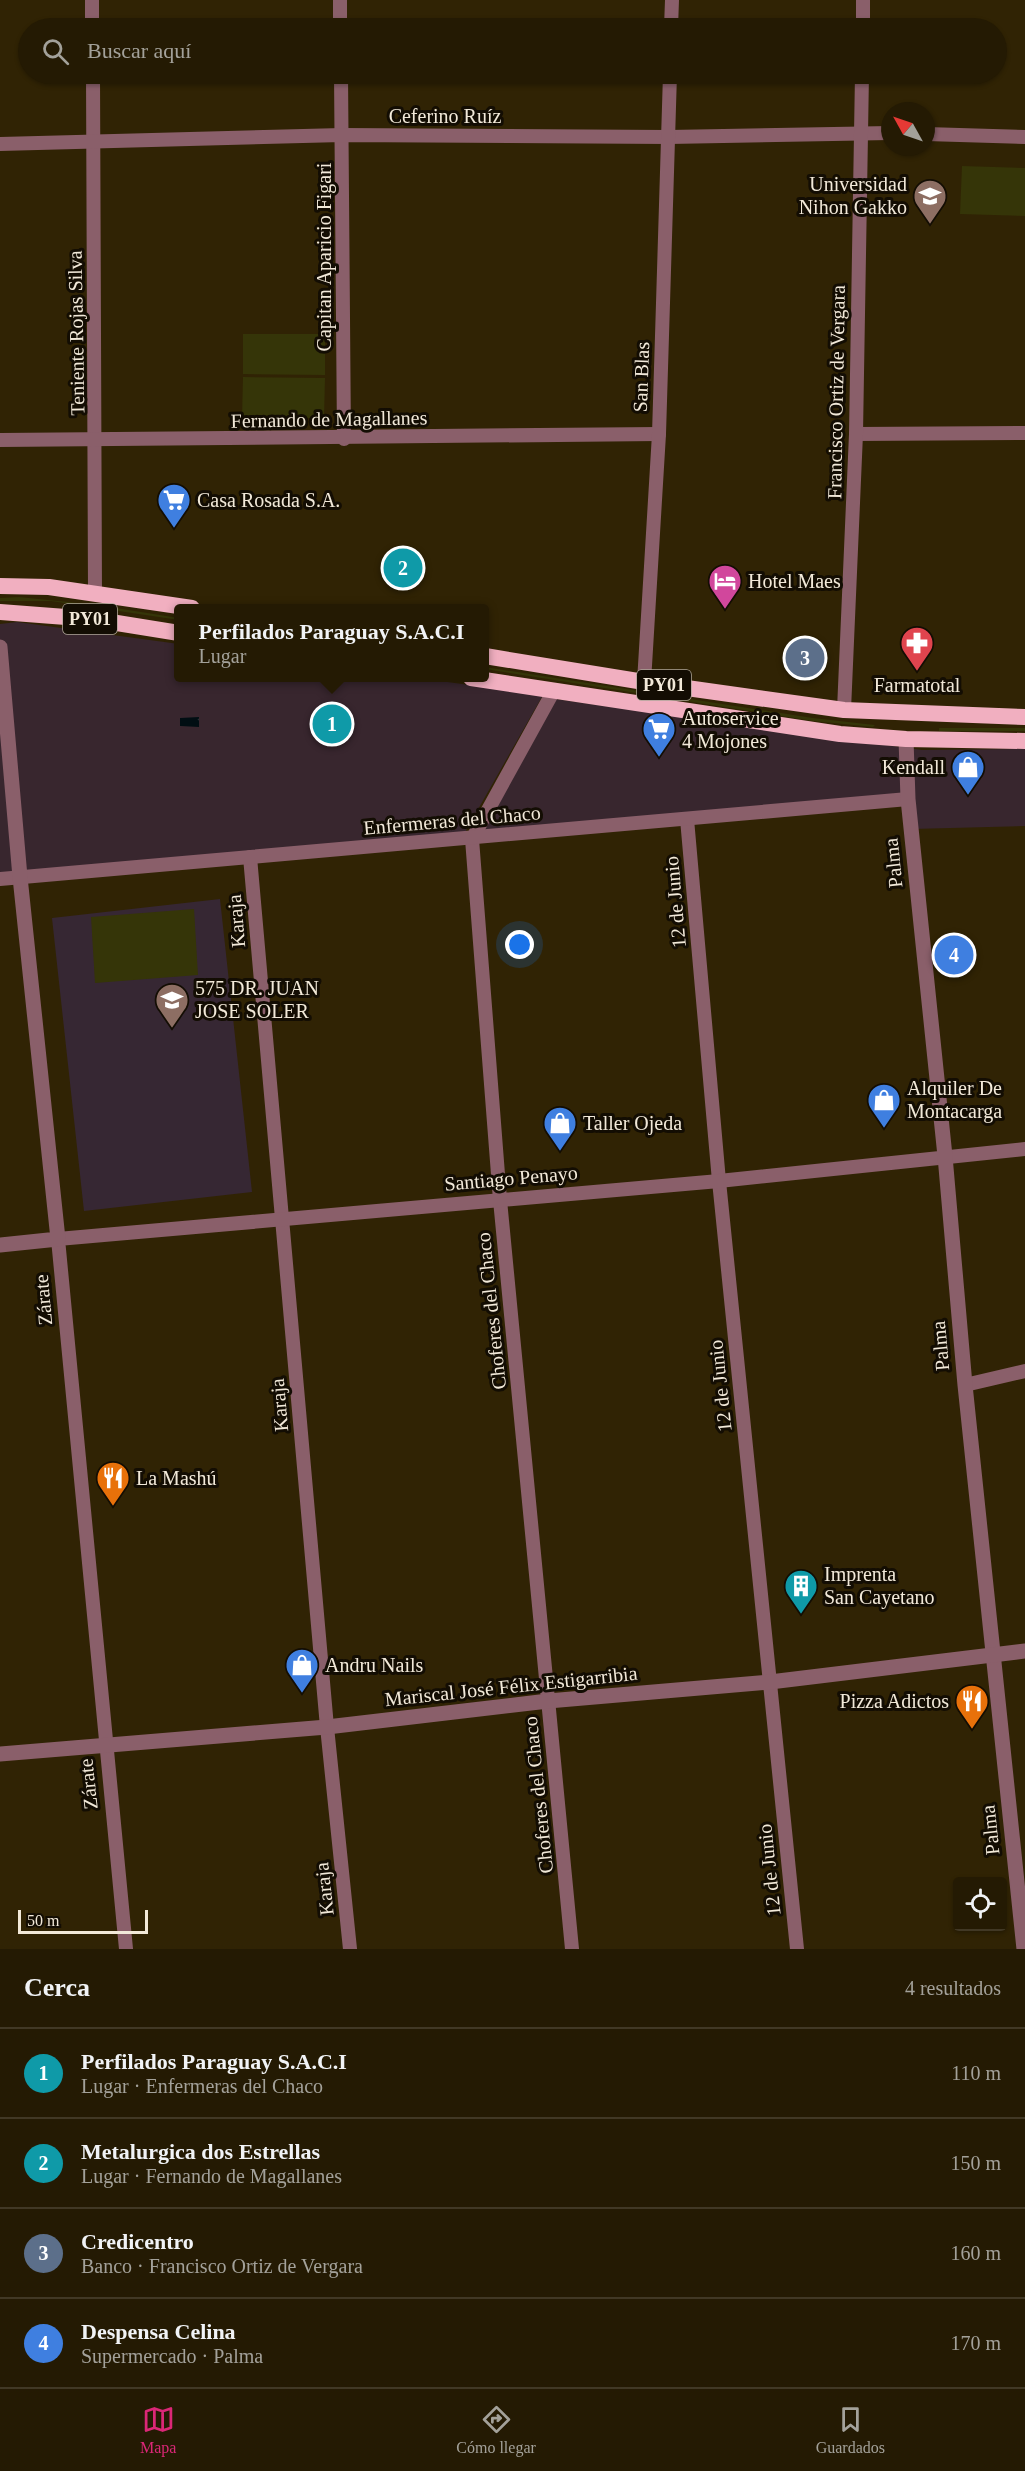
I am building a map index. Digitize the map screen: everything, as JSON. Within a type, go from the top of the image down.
[{"type":"highway","name":"PY01","points":[[0,586],[49,587],[174,606]]},
{"type":"highway","name":"PY01","points":[[0,612],[63,615],[174,632]]},
{"type":"highway","name":"PY01","points":[[489,657],[644,682],[844,710],[1025,717]]},
{"type":"highway","name":"PY01","points":[[489,681],[714,717],[840,734],[906,739],[1025,741]]},
{"type":"street","points":[[92,0],[92,18]]},
{"type":"street","points":[[340,0],[340,18]]},
{"type":"street","points":[[671,18],[672,0]]},
{"type":"street","points":[[863,0],[863,18]]},
{"type":"street","name":"Teniente Rojas Silva","points":[[93,84],[95,593]]},
{"type":"street","name":"Capitan Aparicio Figari","points":[[341,84],[344,439]]},
{"type":"street","name":"San Blas","points":[[644,682],[659,434],[670,84]]},
{"type":"street","name":"Francisco Ortiz de Vergara","points":[[844,710],[856,434],[862,84]]},
{"type":"street","name":"Ceferino Ruíz","points":[[0,144],[342,135],[669,137],[881,133]]},
{"type":"street","points":[[935,134],[1025,137]]},
{"type":"street","points":[[856,434],[1025,433]]},
{"type":"street","name":"Fernando de Magallanes","points":[[0,440],[344,439],[659,434]]},
{"type":"street","name":"Zárate","points":[[0,647],[20,877],[58,1239],[126,1949]]},
{"type":"street","points":[[472,839],[554,690]]},
{"type":"street","name":"Palma","points":[[906,739],[908,799],[945,1156],[965,1385],[1024,1949]]},
{"type":"street","name":"Enfermeras del Chaco","points":[[0,879],[908,799]]},
{"type":"street","name":"12 de Junio","points":[[687,819],[719,1181],[797,1949]]},
{"type":"street","name":"Choferes del Chaco","points":[[472,839],[500,1200],[572,1949]]},
{"type":"street","name":"Karaja","points":[[250,857],[327,1727],[350,1949]]},
{"type":"street","name":"Santiago Penayo","points":[[0,1245],[719,1181],[1025,1149]]},
{"type":"street","points":[[965,1385],[1025,1371]]},
{"type":"street","name":"Mariscal José Félix Estigarribia","points":[[0,1754],[327,1727],[548,1701],[770,1682],[1025,1651]]},
{"type":"shaded area","points":[[962,166],[1025,168],[1025,216],[960,214]]},
{"type":"shaded area","points":[[243,334],[325,334],[325,375],[243,374]]},
{"type":"shaded area","points":[[243,377],[325,378],[324,418],[242,418]]},
{"type":"shaded area","points":[[19,597],[97,605],[174,617],[174,619],[51,601],[0,601],[0,598]]},
{"type":"shaded area","points":[[17,622],[174,643],[174,682],[447,682],[543,695],[464,834],[0,877],[0,624]]},
{"type":"shaded area","points":[[489,668],[813,718],[875,725],[873,727],[813,721],[489,670]]},
{"type":"shaded area","points":[[555,699],[922,750],[1025,749],[1025,826],[912,829],[908,800],[472,839]]},
{"type":"shaded area","points":[[939,728],[1025,728],[1025,731],[939,731]]},
{"type":"shaded area","points":[[220,899],[252,1192],[84,1211],[52,918]]},
{"type":"shaded area","points":[[194,909],[198,975],[95,983],[91,917]]},
{"type":"water","points":[[199,717],[199,727],[180,726],[180,718]]},
{"type":"place","name":"Universidad Nihon Gakko","points":[[930,225]]},
{"type":"place","name":"Casa Rosada S.A.","points":[[174,529]]},
{"type":"place","name":"Metalurgica dos Estrellas","points":[[403,568]]},
{"type":"place","name":"Hotel Maes","points":[[725,610]]},
{"type":"place","name":"Credicentro","points":[[805,658]]},
{"type":"place","name":"Farmatotal","points":[[917,672]]},
{"type":"place","name":"Perfilados Paraguay S.A.C.I","points":[[332,724]]},
{"type":"place","name":"Autoservice 4 Mojones","points":[[659,758]]},
{"type":"place","name":"Kendall","points":[[968,796]]},
{"type":"place","name":"Despensa Celina","points":[[954,955]]},
{"type":"place","name":"575 DR. JUAN JOSE SOLER","points":[[172,1029]]},
{"type":"place","name":"Alquiler De Montacarga","points":[[884,1129]]},
{"type":"place","name":"Taller Ojeda","points":[[560,1152]]},
{"type":"place","name":"La Mashú","points":[[113,1507]]},
{"type":"place","name":"Imprenta San Cayetano","points":[[801,1615]]},
{"type":"place","name":"Andru Nails","points":[[302,1694]]},
{"type":"place","name":"Pizza Adictos","points":[[972,1730]]}]
